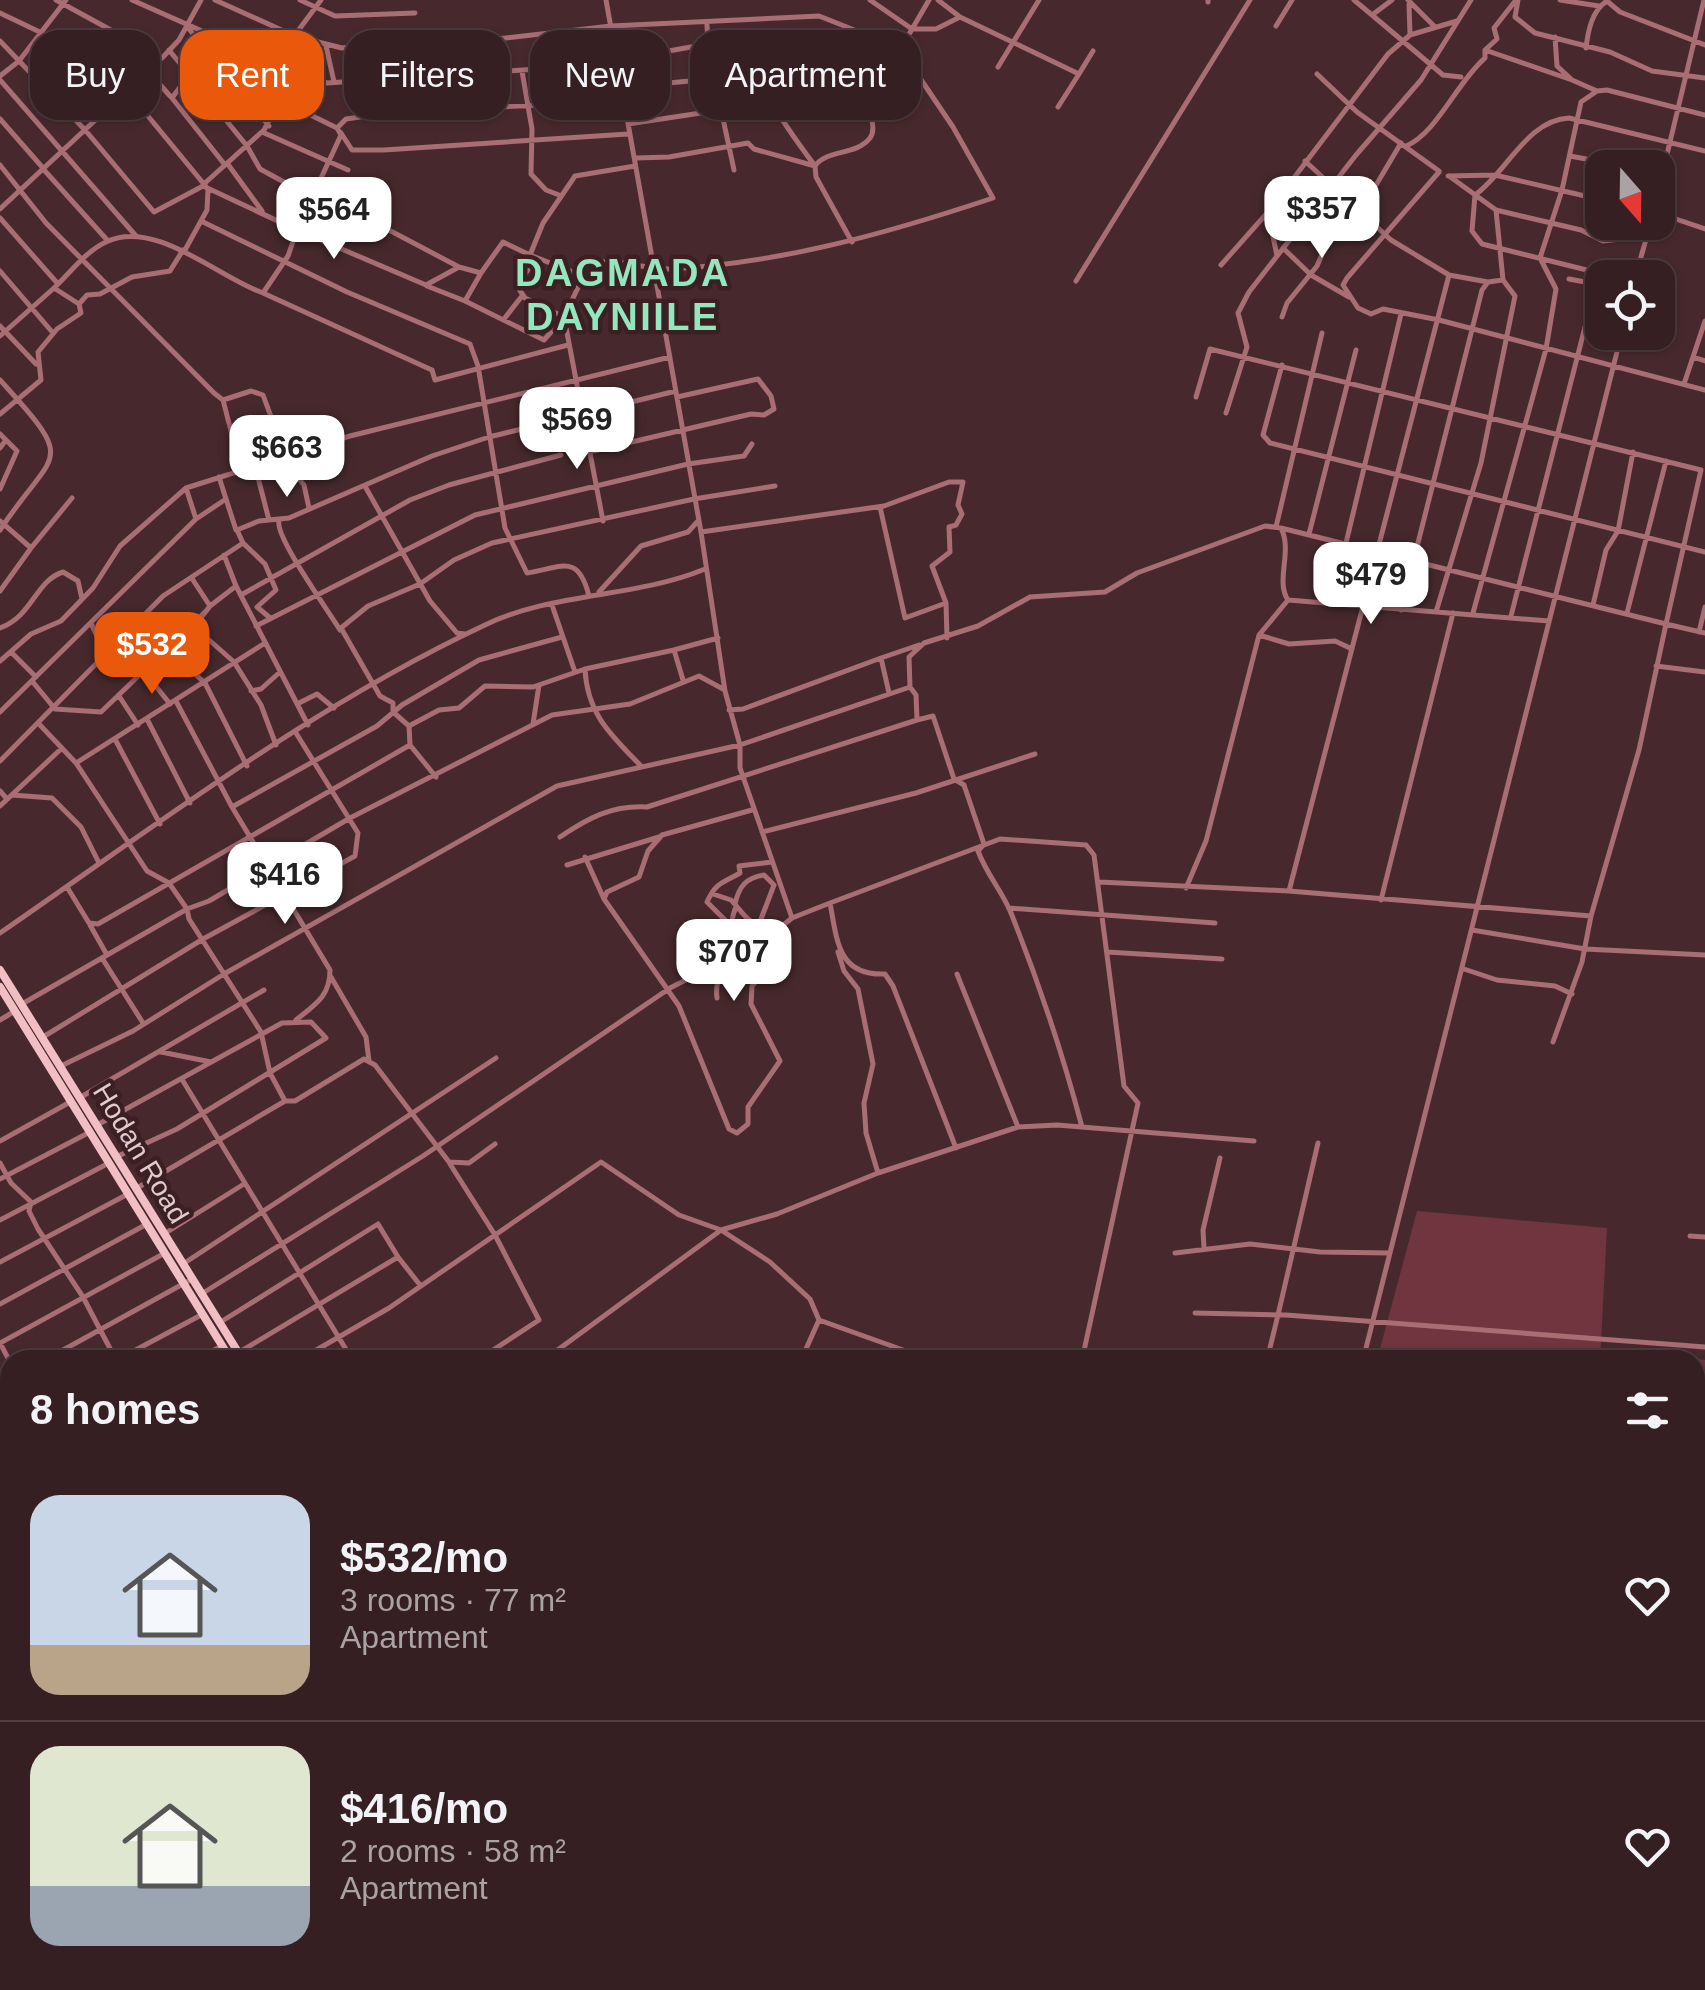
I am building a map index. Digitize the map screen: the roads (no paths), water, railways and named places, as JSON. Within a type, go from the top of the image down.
[{"type":"main road","name":"Hodan Road","points":[[0,970],[18,1008],[113,1160],[147,1224],[165,1253],[202,1294],[233,1350]]},
{"type":"main road","name":"Hodan Road","points":[[0,987],[62,1066],[76,1099]]},
{"type":"main road","name":"Hodan Road","points":[[132,1192],[183,1264],[203,1314],[227,1350]]},
{"type":"street","points":[[56,0],[162,58],[188,26],[201,0]]},
{"type":"street","points":[[132,0],[197,30]]},
{"type":"street","points":[[216,0],[282,30]]},
{"type":"street","points":[[300,0],[357,18],[414,13]]},
{"type":"street","points":[[301,30],[321,0]]},
{"type":"street","points":[[606,0],[612,30]]},
{"type":"street","points":[[870,0],[906,30]]},
{"type":"street","points":[[912,30],[929,0]]},
{"type":"street","points":[[938,0],[960,17],[1079,74]]},
{"type":"street","points":[[998,68],[1039,0]]},
{"type":"street","points":[[1076,281],[1250,0]]},
{"type":"street","points":[[1276,26],[1292,0]]},
{"type":"street","points":[[1354,0],[1456,80],[1485,58],[1485,50],[1497,39],[1494,28],[1517,0]]},
{"type":"street","points":[[1372,15],[1392,0]]},
{"type":"street","points":[[1407,38],[1408,0]]},
{"type":"street","points":[[1408,0],[1418,0]]},
{"type":"street","points":[[1408,0],[1436,26]]},
{"type":"street","points":[[1226,413],[1247,347],[1238,314],[1332,184],[1431,64],[1471,0]]},
{"type":"street","points":[[1517,0],[1516,17],[1524,26],[1629,58],[1652,71],[1705,78]]},
{"type":"street","points":[[1560,0],[1599,6],[1613,2],[1620,12],[1705,46]]},
{"type":"street","points":[[1668,150],[1704,0]]},
{"type":"street","points":[[45,30],[65,2]]},
{"type":"street","points":[[1586,48],[1599,6]]},
{"type":"street","points":[[0,13],[39,30]]},
{"type":"street","points":[[334,82],[326,46],[455,36],[480,41],[511,34],[612,26],[819,16],[854,30]]},
{"type":"street","points":[[921,31],[960,17]]},
{"type":"street","points":[[1221,265],[1268,212],[1348,104],[1407,38],[1457,21]]},
{"type":"street","points":[[707,24],[707,30]]},
{"type":"street","points":[[188,26],[269,126]]},
{"type":"street","points":[[1554,38],[1557,66],[1572,80]]},
{"type":"street","points":[[0,41],[86,131],[154,212],[206,186],[272,120]]},
{"type":"street","points":[[30,50],[0,78],[139,239]]},
{"type":"street","points":[[168,50],[180,64]]},
{"type":"street","points":[[1485,50],[1597,91],[1705,115]]},
{"type":"street","points":[[1058,107],[1093,51]]},
{"type":"street","points":[[510,71],[530,69]]},
{"type":"street","points":[[522,70],[531,174],[546,190],[559,196]]},
{"type":"street","points":[[1282,318],[1287,303],[1311,275],[1330,236],[1360,210],[1404,144],[1423,137],[1468,72]]},
{"type":"street","points":[[1317,74],[1348,104],[1496,210],[1585,232]]},
{"type":"street","points":[[151,120],[206,186],[544,340],[564,317],[594,262],[611,260],[669,269],[781,257],[852,242],[993,198],[954,126],[921,79]]},
{"type":"street","points":[[324,83],[344,82]]},
{"type":"street","points":[[160,84],[263,213]]},
{"type":"street","points":[[172,98],[180,87]]},
{"type":"street","points":[[1473,614],[1546,349],[1556,289],[1540,258],[1562,190],[1581,102],[1597,91]]},
{"type":"street","points":[[510,105],[530,104]]},
{"type":"street","points":[[628,124],[690,115]]},
{"type":"street","points":[[0,118],[108,241]]},
{"type":"street","points":[[1585,270],[1498,250],[1476,240],[1472,231],[1474,194],[1541,125],[1555,118],[1705,151]]},
{"type":"street","points":[[0,209],[99,120]]},
{"type":"street","points":[[226,120],[265,173],[459,267],[481,273]]},
{"type":"street","points":[[319,120],[339,130],[352,150],[628,134]]},
{"type":"street","points":[[263,293],[313,197],[346,120]]},
{"type":"street","points":[[627,120],[656,267],[725,691],[740,745],[742,774],[792,918]]},
{"type":"street","points":[[723,120],[734,170]]},
{"type":"street","points":[[781,120],[815,166],[816,177],[851,234],[852,242]]},
{"type":"street","points":[[815,166],[820,159],[860,147],[874,130],[870,120]]},
{"type":"street","points":[[262,132],[327,165],[348,170]]},
{"type":"street","points":[[564,317],[522,296],[518,286],[559,196],[575,176],[748,143],[754,149],[815,166]]},
{"type":"street","points":[[1570,156],[1585,159]]},
{"type":"street","points":[[1305,161],[1386,236],[1448,274],[1488,282],[1503,280]]},
{"type":"street","points":[[0,164],[84,260],[223,400],[242,471]]},
{"type":"street","points":[[1349,297],[1344,286],[1347,278],[1440,172]]},
{"type":"street","points":[[1448,176],[1495,175],[1585,196]]},
{"type":"street","points":[[36,364],[40,348],[81,313],[76,307],[88,295],[132,277],[170,270],[208,210],[206,186]]},
{"type":"street","points":[[1436,612],[1491,415],[1515,296],[1503,280],[1496,210]]},
{"type":"street","points":[[1268,212],[1277,256]]},
{"type":"street","points":[[0,218],[56,286],[79,304]]},
{"type":"street","points":[[1675,219],[1705,226]]},
{"type":"street","points":[[200,221],[470,344],[478,366],[510,540],[527,573],[558,564],[573,567],[582,574],[593,596]]},
{"type":"street","points":[[0,414],[20,402],[41,380],[36,364],[2,331],[108,241],[139,239],[184,250],[263,293],[432,370],[435,380],[568,346]]},
{"type":"street","points":[[465,301],[502,242],[584,276]]},
{"type":"street","points":[[1283,248],[1311,275],[1349,297],[1364,312],[1383,309],[1439,320],[1705,390]]},
{"type":"street","points":[[426,284],[459,267]]},
{"type":"street","points":[[0,270],[53,333]]},
{"type":"street","points":[[1289,891],[1420,399],[1448,274]]},
{"type":"street","points":[[1511,616],[1596,284],[1569,279]]},
{"type":"street","points":[[1400,610],[1482,290],[1488,282]]},
{"type":"street","points":[[504,320],[522,296]]},
{"type":"street","points":[[1346,543],[1401,314]]},
{"type":"street","points":[[564,317],[603,520]]},
{"type":"street","points":[[1684,384],[1705,320]]},
{"type":"street","points":[[1288,600],[1282,587],[1286,539],[1278,528],[1322,332]]},
{"type":"street","points":[[1196,397],[1210,350],[1455,406],[1703,470],[1682,546],[1639,750],[1572,994],[1554,1042]]},
{"type":"street","points":[[1309,534],[1332,457],[1356,350]]},
{"type":"street","points":[[1366,1350],[1618,350]]},
{"type":"street","points":[[0,661],[30,634],[62,621],[120,546],[186,488],[286,455],[670,357]]},
{"type":"street","points":[[1693,357],[1705,361]]},
{"type":"street","points":[[1282,365],[1263,435],[1270,443],[1705,552]]},
{"type":"street","points":[[237,530],[269,520],[279,521],[366,488],[432,456],[490,437],[676,394],[758,379],[774,409],[764,415],[682,429],[589,452]]},
{"type":"street","points":[[0,380],[42,426],[52,456],[47,472],[2,522],[0,530]]},
{"type":"street","points":[[223,400],[251,391],[263,394],[286,455],[304,485],[310,509]]},
{"type":"street","points":[[0,434],[18,451],[0,489]]},
{"type":"street","points":[[0,448],[6,440]]},
{"type":"street","points":[[256,626],[400,552],[504,506],[688,464],[744,456],[752,444]]},
{"type":"street","points":[[1593,605],[1606,550],[1618,531],[1633,452]]},
{"type":"street","points":[[241,595],[440,488],[561,456]]},
{"type":"street","points":[[1626,614],[1666,461]]},
{"type":"street","points":[[255,466],[269,520]]},
{"type":"street","points":[[219,477],[242,543],[274,579],[276,590],[257,606],[269,617]]},
{"type":"street","points":[[701,532],[880,507],[949,482],[963,482],[958,506],[962,514],[948,527],[950,552],[932,566],[946,603],[947,638]]},
{"type":"street","points":[[342,633],[344,623],[368,606],[420,584],[472,550],[694,498],[775,486]]},
{"type":"street","points":[[186,488],[196,519]]},
{"type":"street","points":[[366,488],[420,584],[457,633],[466,634]]},
{"type":"street","points":[[0,592],[72,498]]},
{"type":"street","points":[[0,712],[196,519],[226,499]]},
{"type":"street","points":[[880,507],[905,618],[946,603]]},
{"type":"street","points":[[279,521],[280,537],[299,561],[380,696],[393,703],[393,712],[408,726],[410,745],[436,777]]},
{"type":"street","points":[[593,596],[641,546],[683,534],[698,521]]},
{"type":"street","points":[[2,522],[31,548]]},
{"type":"street","points":[[729,710],[744,709],[947,638],[1030,598],[1105,592],[1138,573],[1235,534],[1278,528],[1702,632],[1705,607]]},
{"type":"street","points":[[0,761],[164,596],[193,580],[242,543]]},
{"type":"street","points":[[224,555],[236,586],[308,724]]},
{"type":"street","points":[[0,933],[128,842],[308,724],[466,634],[508,616],[705,569]]},
{"type":"street","points":[[0,628],[23,615],[50,576],[63,572],[78,582],[82,599]]},
{"type":"street","points":[[193,580],[208,608],[200,632],[234,662],[276,745]]},
{"type":"street","points":[[54,709],[101,712],[208,608],[236,586]]},
{"type":"street","points":[[1288,600],[1549,622]]},
{"type":"street","points":[[1186,888],[1206,841],[1259,635],[1288,600]]},
{"type":"street","points":[[552,605],[575,672]]},
{"type":"street","points":[[1381,900],[1453,613]]},
{"type":"street","points":[[90,622],[106,657]]},
{"type":"street","points":[[1259,635],[1289,644],[1334,641],[1352,650]]},
{"type":"street","points":[[232,807],[486,656],[562,637]]},
{"type":"street","points":[[408,726],[439,710],[459,708],[484,686],[538,685],[585,669],[718,638]]},
{"type":"street","points":[[76,762],[148,721],[265,643]]},
{"type":"street","points":[[917,720],[909,658],[924,643]]},
{"type":"street","points":[[166,648],[205,683],[247,766]]},
{"type":"street","points":[[674,650],[683,680]]},
{"type":"street","points":[[10,652],[54,709]]},
{"type":"street","points":[[881,658],[889,693]]},
{"type":"street","points":[[1656,666],[1705,672]]},
{"type":"street","points":[[585,669],[592,706],[601,726],[642,768]]},
{"type":"street","points":[[143,670],[174,704],[268,868],[288,895],[366,1037],[369,1060],[449,1162],[495,1235],[539,1320],[493,1350]]},
{"type":"street","points":[[251,691],[260,689],[280,671]]},
{"type":"street","points":[[0,1020],[350,818],[533,724],[592,706],[630,704],[683,680],[704,676],[725,691]]},
{"type":"street","points":[[533,724],[538,685]]},
{"type":"street","points":[[62,1066],[144,1024],[224,974],[544,792],[740,745],[910,687]]},
{"type":"street","points":[[298,704],[317,694],[334,708]]},
{"type":"street","points":[[119,696],[138,724]]},
{"type":"street","points":[[560,838],[604,811],[622,806],[647,807],[933,716],[954,780],[964,785],[984,844]]},
{"type":"street","points":[[148,721],[190,804]]},
{"type":"street","points":[[39,724],[76,762],[152,876],[169,883],[187,909],[260,1032],[270,1073],[285,1101]]},
{"type":"street","points":[[42,1038],[203,940],[355,856],[358,833],[296,734]]},
{"type":"street","points":[[116,740],[160,824]]},
{"type":"street","points":[[88,923],[98,924],[410,745]]},
{"type":"street","points":[[0,806],[62,748]]},
{"type":"street","points":[[762,832],[1035,754]]},
{"type":"street","points":[[0,792],[9,797],[52,798],[81,826],[100,862]]},
{"type":"street","points":[[567,865],[753,810]]},
{"type":"street","points":[[604,899],[607,892],[639,876],[659,837]]},
{"type":"street","points":[[585,857],[604,899],[670,988],[729,1129],[737,1134],[744,1130],[748,1107],[780,1060],[777,1047],[751,1004],[752,986],[770,966],[776,931],[792,918],[984,844],[1026,839],[1086,845],[1094,854],[1099,882],[1100,915],[1124,1086],[1138,1103],[1135,1132],[1084,1350]]},
{"type":"street","points":[[984,844],[978,851],[988,880],[1009,908],[1068,1070],[1082,1128]]},
{"type":"street","points":[[717,998],[716,980],[731,958],[732,936],[729,924],[708,902],[723,878],[740,873],[739,866],[772,862]]},
{"type":"street","points":[[729,924],[744,883],[764,875],[777,882]]},
{"type":"street","points":[[764,926],[761,919],[777,882]]},
{"type":"street","points":[[1099,882],[1289,891],[1592,916]]},
{"type":"street","points":[[66,886],[144,1024]]},
{"type":"street","points":[[713,894],[735,906],[754,925]]},
{"type":"street","points":[[830,903],[844,970],[858,989],[873,1064],[864,1123],[878,1173]]},
{"type":"street","points":[[1009,908],[1215,923]]},
{"type":"street","points":[[732,936],[754,925],[776,931]]},
{"type":"street","points":[[1472,930],[1585,949],[1705,955]]},
{"type":"street","points":[[686,933],[731,958]]},
{"type":"street","points":[[836,944],[860,973],[885,974],[894,986],[956,1148]]},
{"type":"street","points":[[1107,952],[1222,959]]},
{"type":"street","points":[[202,1294],[436,1146],[670,988],[731,958]]},
{"type":"street","points":[[1463,968],[1497,980],[1555,986],[1572,994]]},
{"type":"street","points":[[956,974],[1018,1127]]},
{"type":"street","points":[[0,1179],[182,1081],[260,1032],[290,1022],[322,1002],[332,976]]},
{"type":"street","points":[[0,1141],[162,1052],[264,990]]},
{"type":"street","points":[[0,1220],[202,1114],[326,1038],[311,1022],[290,1022]]},
{"type":"street","points":[[162,1052],[214,1062]]},
{"type":"street","points":[[183,1264],[496,1058]]},
{"type":"street","points":[[0,1262],[132,1192],[285,1101],[295,1101],[356,1062],[369,1060]]},
{"type":"street","points":[[182,1081],[347,1350]]},
{"type":"street","points":[[558,1350],[721,1230],[777,1214],[878,1173],[1018,1127],[1254,1141]]},
{"type":"street","points":[[1269,1350],[1298,1246],[1318,1143]]},
{"type":"street","points":[[449,1162],[469,1163],[495,1144]]},
{"type":"street","points":[[1204,1248],[1203,1230],[1220,1158]]},
{"type":"street","points":[[317,1350],[601,1162],[678,1215],[721,1230],[794,1281],[810,1299],[818,1320],[806,1350]]},
{"type":"street","points":[[0,1163],[10,1184],[30,1202]]},
{"type":"street","points":[[164,1234],[244,1184]]},
{"type":"street","points":[[30,1202],[29,1212],[83,1297],[110,1350]]},
{"type":"street","points":[[0,1304],[147,1224]]},
{"type":"street","points":[[220,1322],[378,1224],[420,1285]]},
{"type":"street","points":[[1690,1236],[1705,1237]]},
{"type":"street","points":[[1176,1253],[1250,1244],[1298,1246],[1320,1252],[1390,1253]]},
{"type":"street","points":[[0,1343],[165,1253]]},
{"type":"street","points":[[249,1350],[398,1257]]},
{"type":"street","points":[[61,1350],[188,1281]]},
{"type":"street","points":[[1195,1312],[1374,1321],[1705,1347]]},
{"type":"street","points":[[135,1350],[203,1314]]},
{"type":"street","points":[[818,1320],[902,1350]]},
{"type":"street","points":[[214,1350],[222,1346]]},
{"type":"district","name":"DAGMADA DAYNIILE","points":[[623,295]]}]
